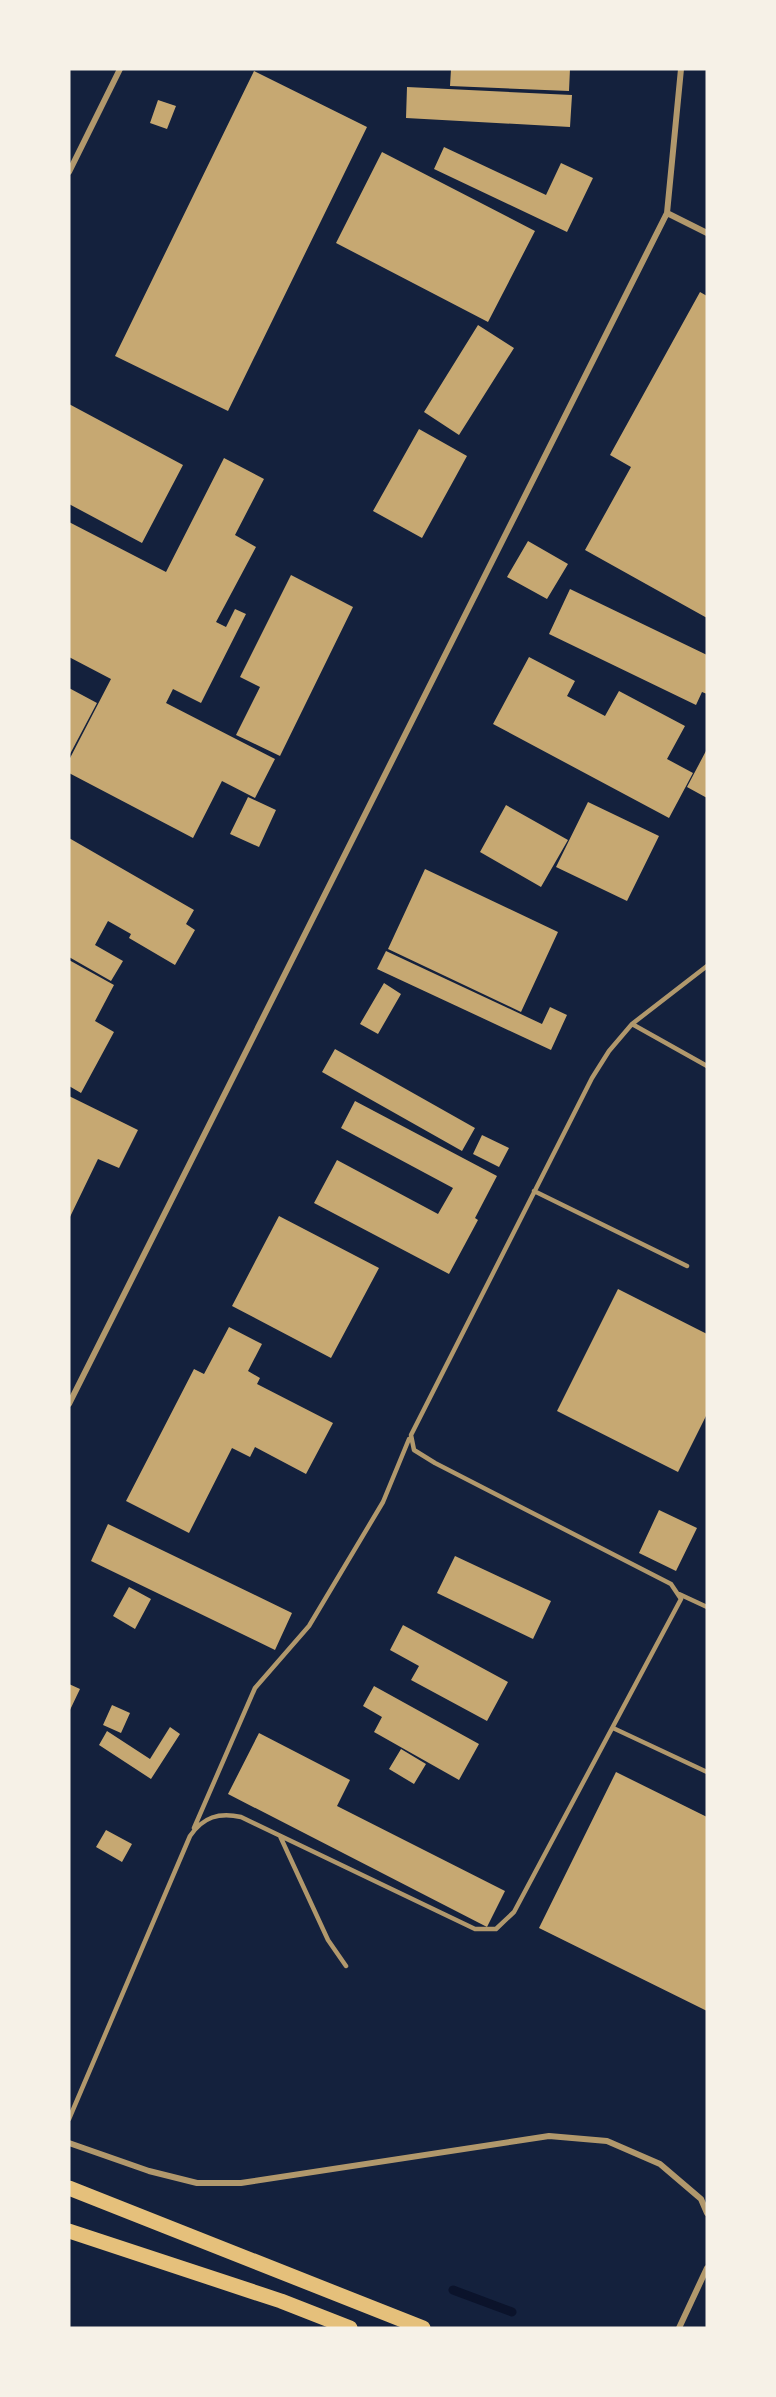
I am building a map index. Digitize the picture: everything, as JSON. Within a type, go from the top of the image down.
[{"type":"main road","points":[[69,2188],[423,2328]]},
{"type":"main road","points":[[69,2231],[281,2301],[350,2328]]},
{"type":"street","points":[[69,172],[120,69]]},
{"type":"street","points":[[69,1404],[667,213],[681,69]]},
{"type":"street","points":[[667,213],[707,232]]},
{"type":"street","points":[[69,2143],[149,2171],[197,2183],[241,2183],[549,2136],[607,2141],[660,2164],[704,2201],[707,2214]]},
{"type":"street","points":[[679,2328],[707,2268]]},
{"type":"lane","points":[[69,2119],[255,1688],[309,1626],[383,1502],[411,1435],[592,1078],[609,1051],[632,1024],[707,966]]},
{"type":"lane","points":[[632,1024],[707,1066]]},
{"type":"lane","points":[[534,1191],[687,1266]]},
{"type":"lane","points":[[411,1435],[414,1449],[435,1463],[671,1584],[679,1594],[707,1607]]},
{"type":"lane","points":[[190,1836],[204,1821],[214,1816],[228,1814],[241,1817],[475,1929],[496,1929],[514,1912],[680,1604],[679,1594]]},
{"type":"lane","points":[[613,1728],[707,1772]]},
{"type":"lane","points":[[280,1836],[328,1940],[346,1966]]},
{"type":"building","points":[[451,69],[570,69],[569,91],[450,86]]},
{"type":"building","points":[[254,71],[367,127],[228,411],[115,356]]},
{"type":"building","points":[[407,87],[572,95],[570,127],[406,118]]},
{"type":"building","points":[[158,100],[176,106],[167,129],[150,123]]},
{"type":"building","points":[[444,147],[546,195],[561,163],[593,178],[567,232],[434,169]]},
{"type":"building","points":[[382,152],[535,231],[488,322],[336,243]]},
{"type":"building","points":[[700,292],[707,296],[707,618],[585,550],[631,467],[610,455]]},
{"type":"building","points":[[478,325],[514,348],[459,435],[424,412]]},
{"type":"building","points":[[69,404],[183,465],[142,543],[69,504]]},
{"type":"building","points":[[419,429],[467,456],[422,538],[373,511]]},
{"type":"building","points":[[224,458],[264,479],[235,535],[256,547],[216,622],[226,627],[235,609],[246,614],[201,703],[173,689],[166,703],[275,759],[255,798],[222,781],[193,838],[69,773],[69,760],[111,679],[69,657],[69,522],[166,572]]},
{"type":"building","points":[[528,541],[568,564],[547,599],[507,577]]},
{"type":"building","points":[[291,575],[353,607],[280,756],[236,735],[260,687],[240,677]]},
{"type":"building","points":[[570,589],[707,655],[707,694],[702,692],[696,705],[549,634]]},
{"type":"building","points":[[529,657],[575,681],[567,696],[605,716],[619,691],[685,726],[667,759],[693,773],[669,818],[493,724]]},
{"type":"building","points":[[69,688],[97,703],[69,756]]},
{"type":"building","points":[[707,749],[707,798],[687,787]]},
{"type":"building","points":[[248,797],[276,810],[259,847],[230,834]]},
{"type":"building","points":[[588,802],[659,836],[627,901],[556,867]]},
{"type":"building","points":[[506,805],[568,840],[541,887],[480,852]]},
{"type":"building","points":[[69,838],[194,910],[186,924],[195,930],[175,965],[129,938],[131,934],[108,921],[95,945],[123,961],[111,981],[69,957]]},
{"type":"building","points":[[425,869],[558,932],[521,1012],[388,949]]},
{"type":"building","points":[[386,951],[542,1024],[550,1007],[567,1015],[551,1050],[377,969]]},
{"type":"building","points":[[69,960],[114,985],[95,1021],[114,1032],[81,1093],[69,1086]]},
{"type":"building","points":[[384,983],[401,994],[378,1034],[360,1024]]},
{"type":"building","points":[[335,1049],[475,1128],[462,1151],[322,1072]]},
{"type":"building","points":[[69,1096],[138,1130],[119,1168],[98,1159],[69,1219]]},
{"type":"building","points":[[355,1101],[497,1176],[475,1218],[478,1220],[449,1274],[314,1203],[337,1160],[438,1214],[453,1188],[341,1128]]},
{"type":"building","points":[[482,1135],[509,1148],[499,1167],[473,1154]]},
{"type":"building","points":[[279,1216],[379,1268],[331,1358],[232,1306]]},
{"type":"building","points":[[618,1289],[707,1334],[707,1414],[678,1472],[557,1411]]},
{"type":"building","points":[[229,1327],[262,1344],[248,1371],[260,1378],[257,1384],[333,1423],[306,1474],[255,1447],[250,1457],[232,1448],[189,1533],[126,1501],[194,1369],[204,1374]]},
{"type":"building","points":[[659,1510],[697,1528],[676,1571],[639,1553]]},
{"type":"building","points":[[108,1524],[292,1613],[275,1650],[91,1561]]},
{"type":"building","points":[[455,1556],[551,1601],[533,1639],[437,1593]]},
{"type":"building","points":[[129,1587],[151,1599],[135,1629],[113,1616]]},
{"type":"building","points":[[403,1625],[508,1682],[487,1721],[411,1680],[419,1666],[390,1650]]},
{"type":"building","points":[[69,1684],[80,1689],[69,1712]]},
{"type":"building","points":[[374,1686],[479,1744],[459,1780],[374,1732],[382,1717],[363,1706]]},
{"type":"building","points":[[112,1705],[130,1713],[121,1733],[103,1725]]},
{"type":"building","points":[[170,1727],[180,1734],[151,1779],[99,1745],[107,1731],[150,1759]]},
{"type":"building","points":[[259,1733],[350,1780],[337,1806],[505,1891],[487,1927],[228,1794]]},
{"type":"building","points":[[401,1749],[426,1764],[414,1784],[389,1769]]},
{"type":"building","points":[[616,1772],[707,1817],[707,2011],[539,1928]]},
{"type":"building","points":[[106,1830],[132,1844],[122,1862],[96,1847]]},
{"type":"waterway","points":[[453,2290],[512,2312]]}]
